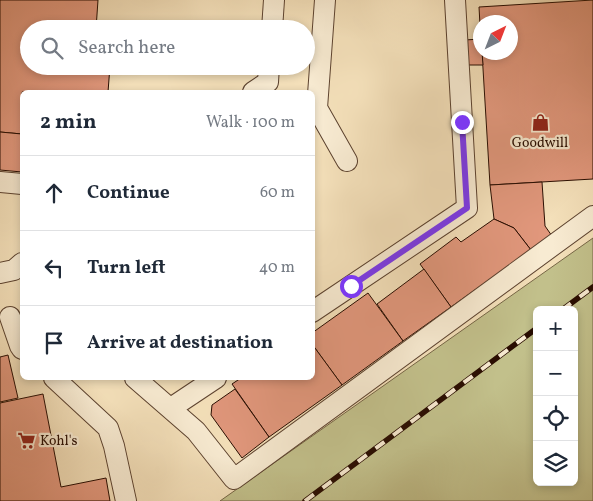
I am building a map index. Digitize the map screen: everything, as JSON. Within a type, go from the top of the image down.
[{"type":"lane","points":[[273,20],[274,0]]},
{"type":"lane","points":[[325,0],[315,110],[348,161]]},
{"type":"lane","points":[[315,310],[467,208],[455,0]]},
{"type":"lane","points":[[256,90],[268,82],[268,75]]},
{"type":"lane","points":[[0,182],[20,184]]},
{"type":"lane","points":[[137,380],[196,430],[234,479],[593,216]]},
{"type":"lane","points":[[0,273],[14,270],[20,265]]},
{"type":"lane","points":[[11,317],[20,346]]},
{"type":"lane","points":[[56,380],[108,428],[114,446],[126,501]]},
{"type":"lane","points":[[171,408],[213,380]]},
{"type":"shaded area","points":[[593,238],[593,501],[220,501]]},
{"type":"building","points":[[0,0],[98,0],[97,20],[20,20],[20,75],[109,75],[108,90],[20,90],[20,134],[0,132]]},
{"type":"building","name":"Goodwill","points":[[593,0],[593,179],[490,185],[482,60],[518,60],[518,15],[479,15],[479,7]]},
{"type":"building","points":[[473,39],[473,60],[483,60],[483,65],[467,65],[465,40]]},
{"type":"building","points":[[0,132],[20,134],[20,172],[0,170]]},
{"type":"building","points":[[542,182],[545,226],[552,236],[531,250],[514,228],[494,219],[490,185]]},
{"type":"building","points":[[494,219],[514,228],[531,250],[451,307],[420,264],[456,237],[461,242]]},
{"type":"building","points":[[424,269],[451,307],[403,341],[377,304]]},
{"type":"building","points":[[368,293],[403,341],[342,385],[315,348],[315,331]]},
{"type":"building","points":[[315,348],[342,385],[269,437],[232,384],[238,380],[315,380]]},
{"type":"building","points":[[8,355],[18,398],[0,402],[0,357]]},
{"type":"building","points":[[235,389],[269,437],[242,458],[211,415],[212,405]]},
{"type":"building","name":"Kohl's","points":[[43,394],[61,487],[106,478],[110,501],[0,501],[0,403]]},
{"type":"railway","points":[[567,306],[593,287]]},
{"type":"railway","points":[[305,501],[533,331]]},
{"type":"place","name":"Goodwill","points":[[540,122]]},
{"type":"place","name":"Kohl's","points":[[26,440]]},
{"type":"route","points":[[351,286],[467,208],[462,122]]}]
